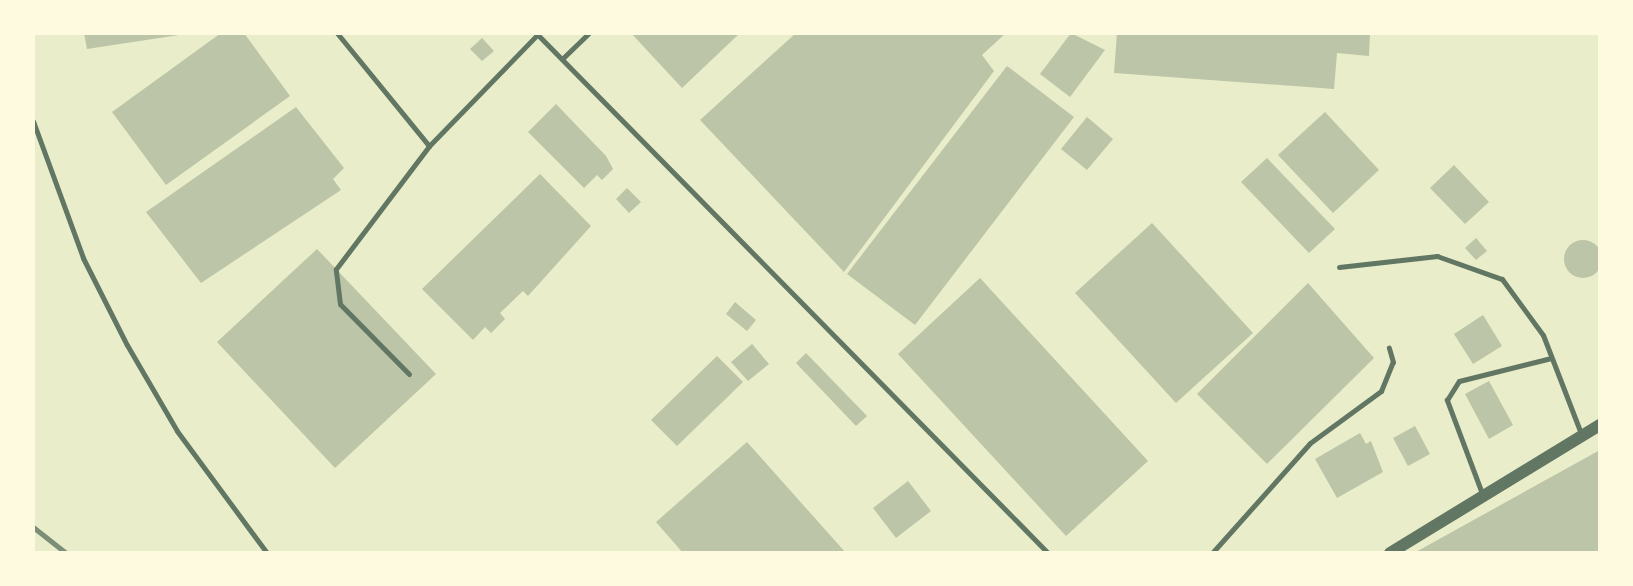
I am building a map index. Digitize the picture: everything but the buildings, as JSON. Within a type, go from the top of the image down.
[{"type":"street","points":[[1390,553],[1600,425]]},
{"type":"lane","points":[[337,33],[429,146]]},
{"type":"lane","points":[[562,59],[589,33]]},
{"type":"lane","points":[[409,374],[340,304],[336,269],[429,146],[536,34],[1048,553]]},
{"type":"lane","points":[[33,121],[83,258],[127,345],[177,431],[267,553]]},
{"type":"lane","points":[[1339,267],[1437,256],[1465,262],[1502,279],[1521,299],[1552,358],[1582,436]]},
{"type":"lane","points":[[1212,553],[1310,443],[1381,391],[1392,369],[1389,348]]},
{"type":"lane","points":[[1483,496],[1447,400],[1459,382],[1552,358]]},
{"type":"railway","points":[[33,527],[66,553]]}]
